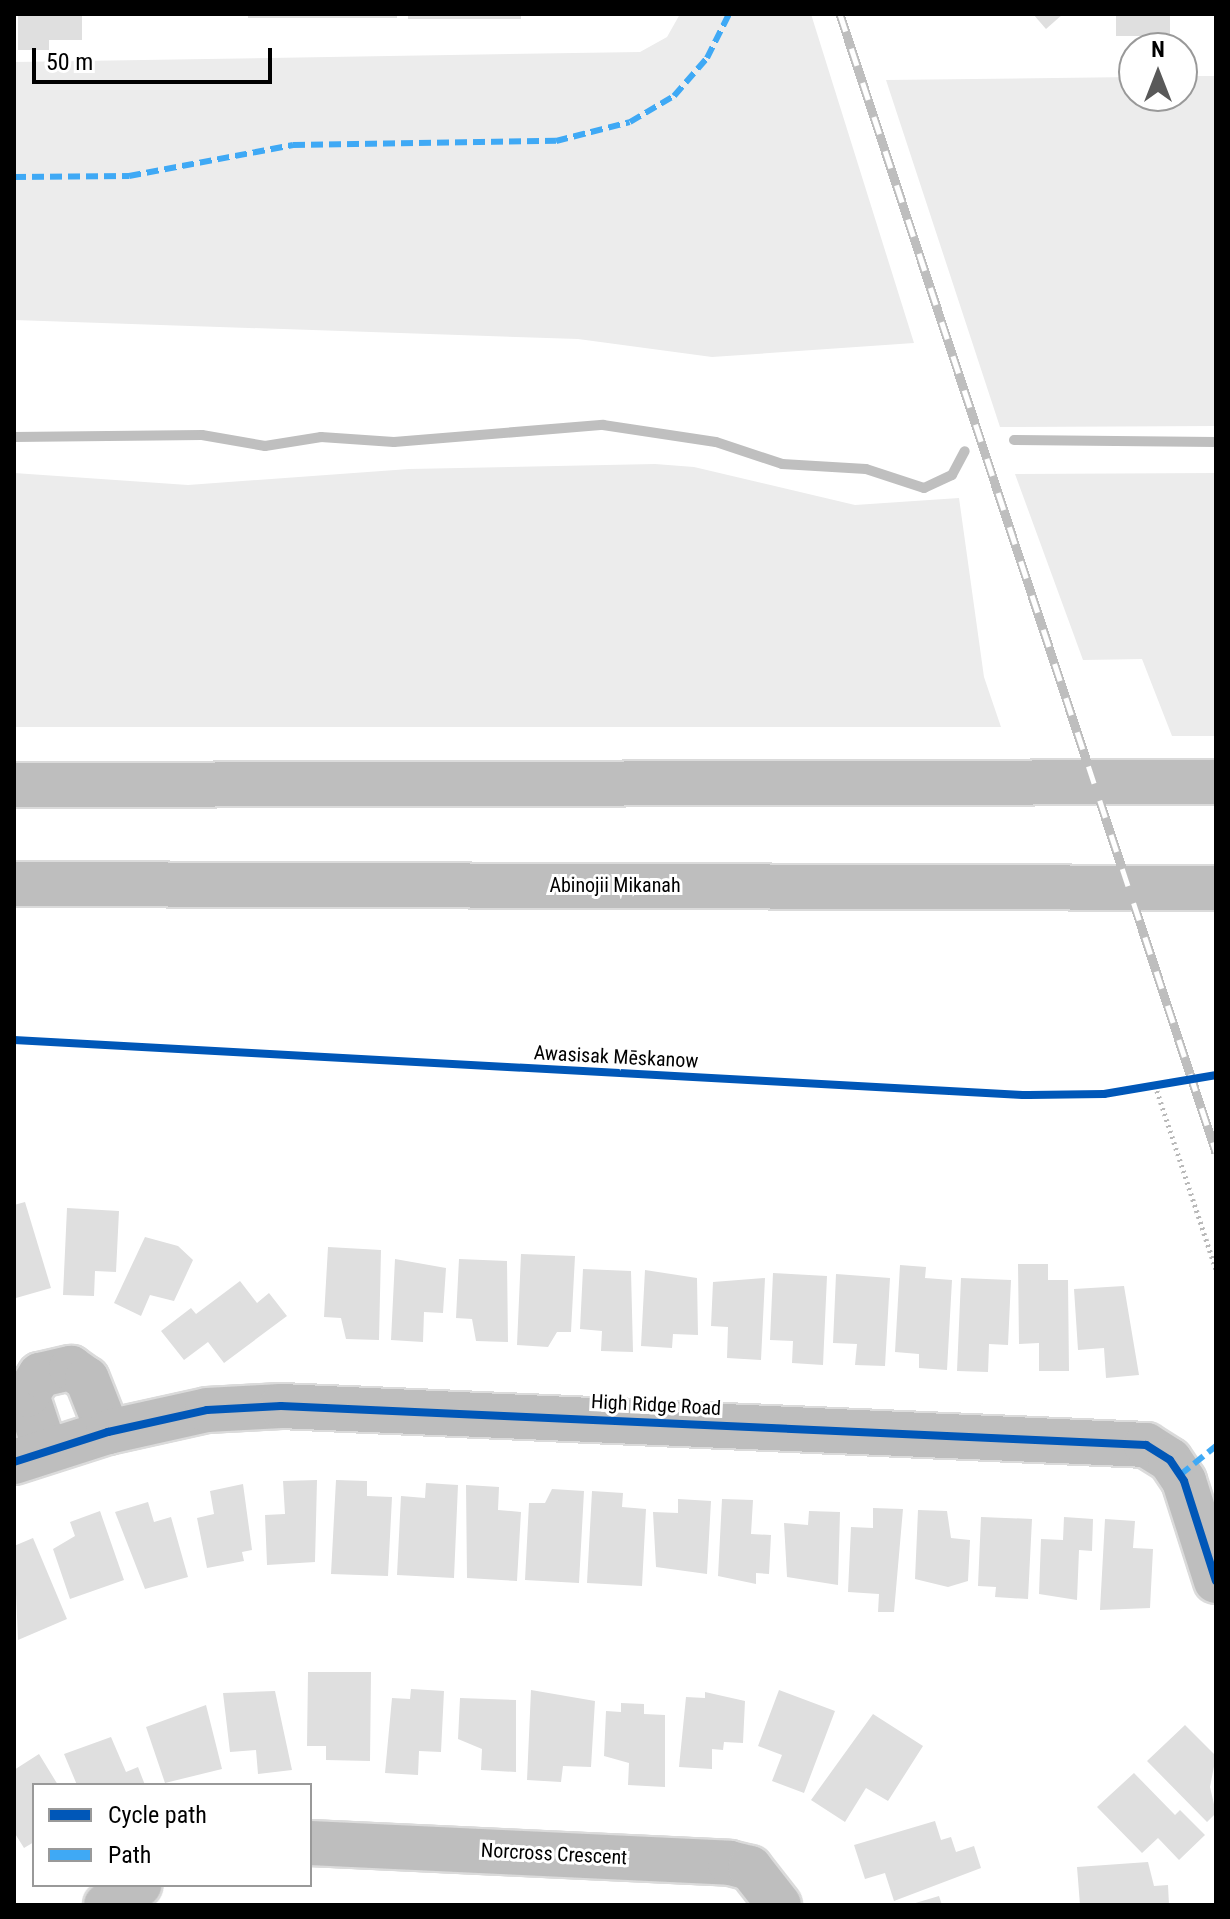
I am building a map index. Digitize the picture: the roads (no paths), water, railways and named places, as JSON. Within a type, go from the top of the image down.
[{"type":"main road","points":[[14,785],[1216,782]]},
{"type":"main road","name":"Abinojii Mikanah","points":[[14,884],[1216,888]]},
{"type":"main road","name":"High Ridge Road","points":[[108,1432],[87,1379],[71,1368],[40,1375],[27,1395],[29,1456],[108,1432],[207,1410],[363,1407],[1146,1445],[1170,1460],[1184,1481],[1216,1581]]},
{"type":"main road","name":"Norcross Crescent","points":[[312,1843],[730,1863],[750,1868],[779,1905]]},
{"type":"main road","points":[[106,1905],[136,1887]]},
{"type":"waterway","points":[[14,437],[202,435],[265,446],[321,437],[394,442],[603,425],[716,442],[782,464],[866,469],[924,488],[952,475],[965,451]]},
{"type":"waterway","points":[[1014,440],[1216,442]]},
{"type":"railway","points":[[840,14],[1216,1152]]}]
